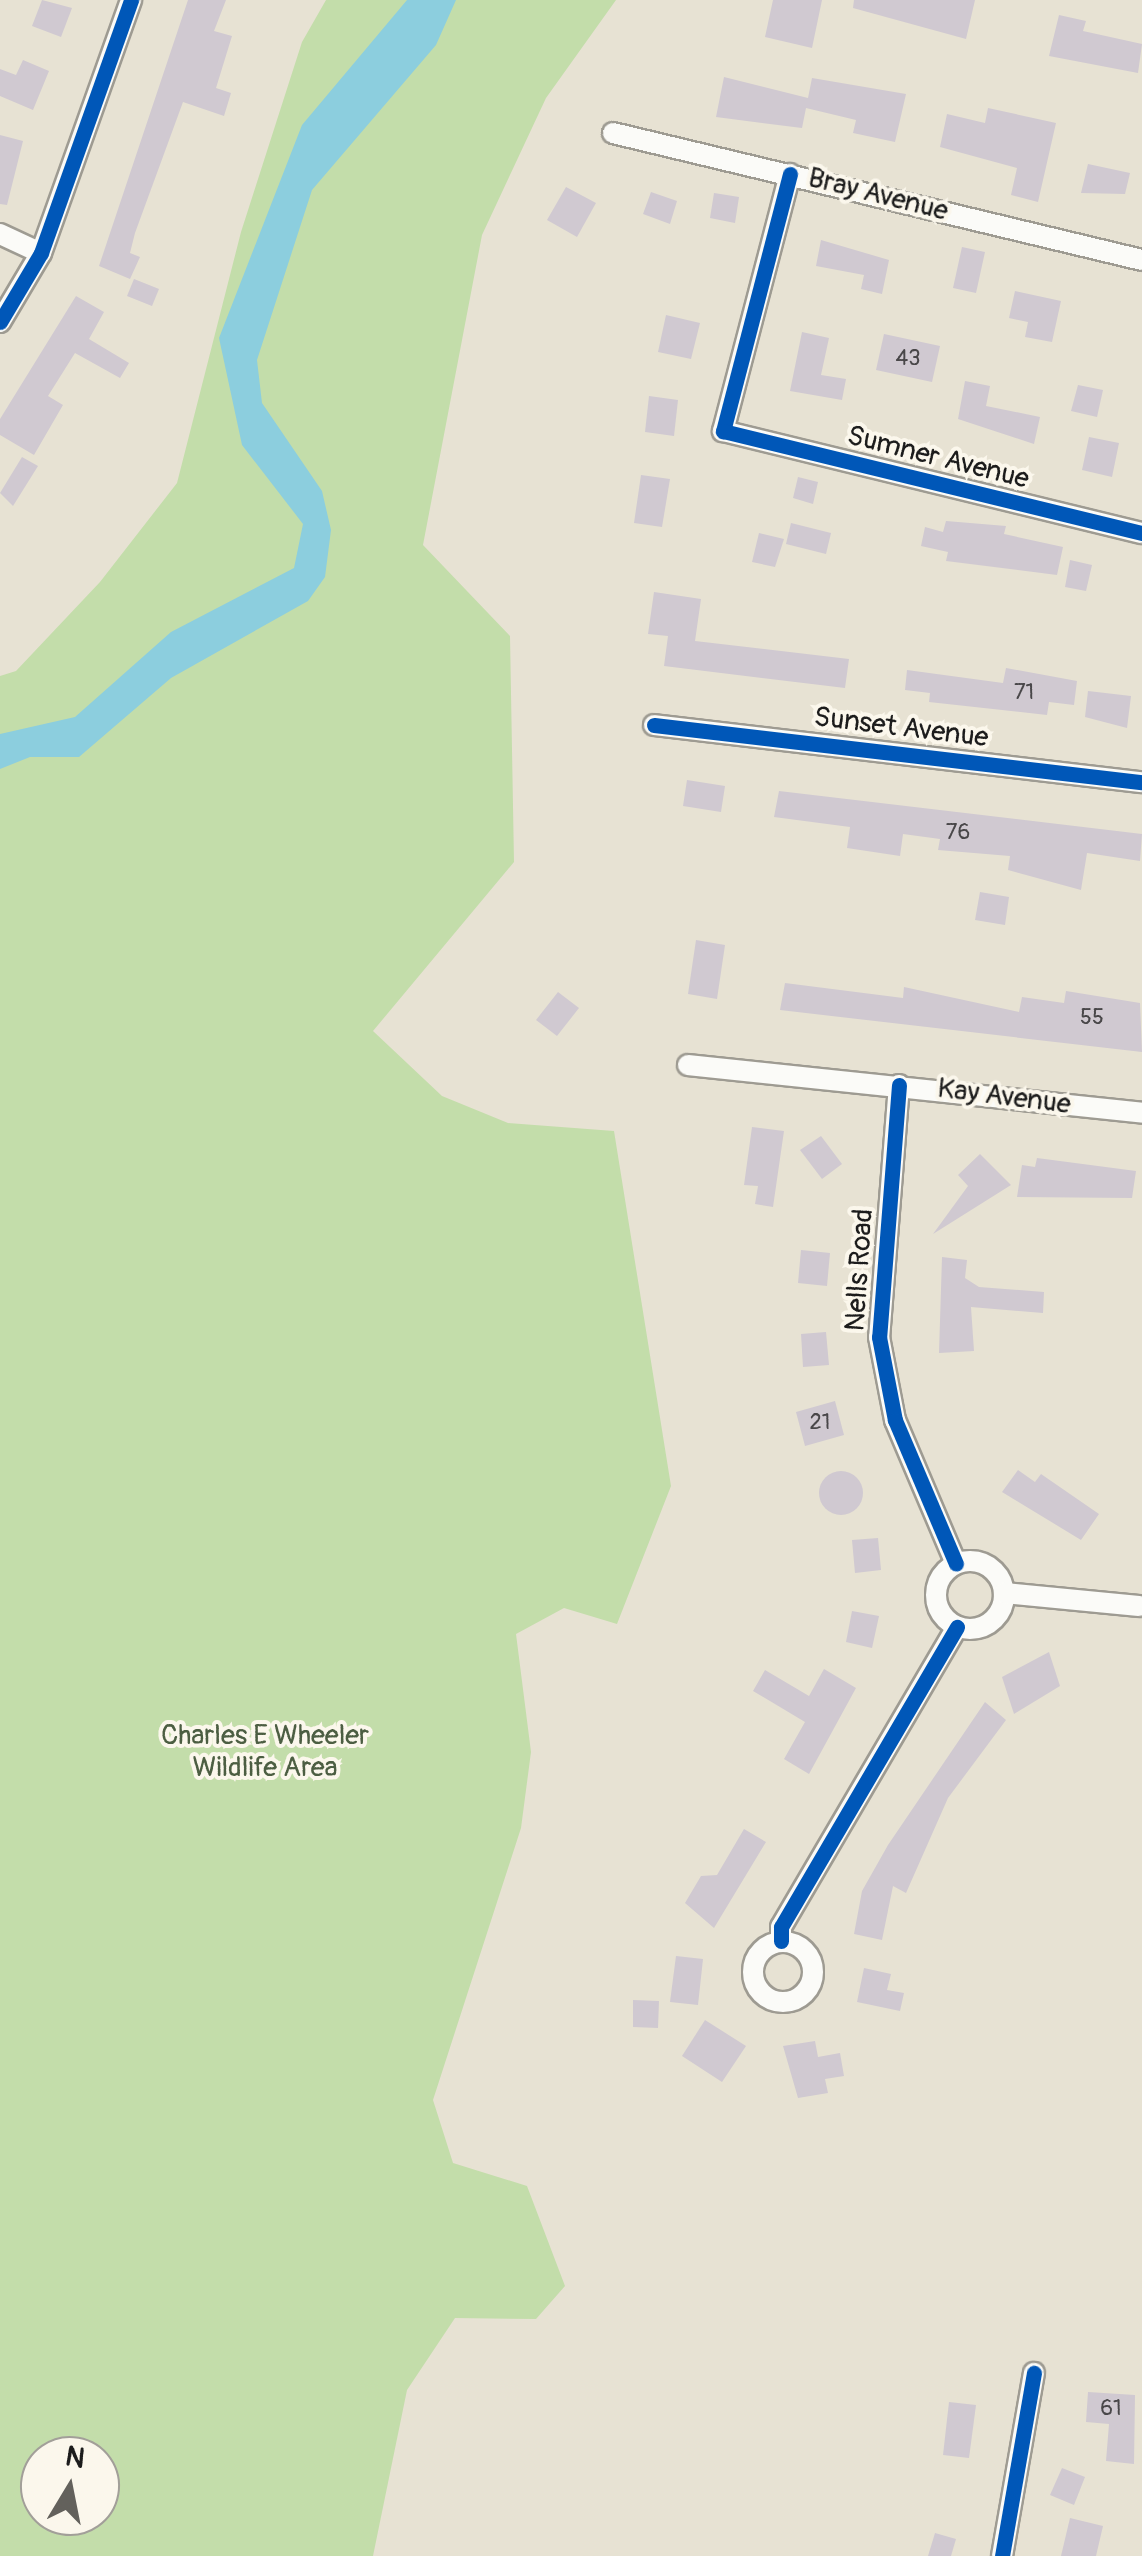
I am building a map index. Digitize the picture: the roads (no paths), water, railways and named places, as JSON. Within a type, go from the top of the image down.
[{"type":"street","points":[[0,322],[41,253],[131,0]]},
{"type":"street","name":"Bray Avenue","points":[[614,133],[1142,260]]},
{"type":"street","name":"Sumner Avenue","points":[[790,174],[722,431],[1142,532]]},
{"type":"street","points":[[0,234],[41,253]]},
{"type":"street","name":"Sunset Avenue","points":[[654,725],[1142,782]]},
{"type":"street","name":"Kay Avenue","points":[[688,1065],[1142,1113]]},
{"type":"street","name":"Nells Road","points":[[899,1085],[878,1336],[895,1420],[956,1564]]},
{"type":"street","points":[[956,1564],[988,1566],[1004,1593],[990,1623],[956,1626],[940,1612],[936,1589],[956,1564]]},
{"type":"street","points":[[1004,1593],[1138,1606]]},
{"type":"street","points":[[781,1942],[781,1926],[956,1626]]},
{"type":"street","points":[[1002,2556],[1034,2373]]},
{"type":"water","points":[[407,0],[456,0],[436,45],[312,190],[257,360],[262,403],[322,491],[331,530],[325,577],[308,601],[171,678],[79,757],[30,757],[0,769],[0,734],[75,717],[171,632],[294,568],[303,524],[242,445],[219,338],[302,125]]},
{"type":"park label","name":"Charles E Wheeler Wildlife Area","points":[[265,1752]]}]
